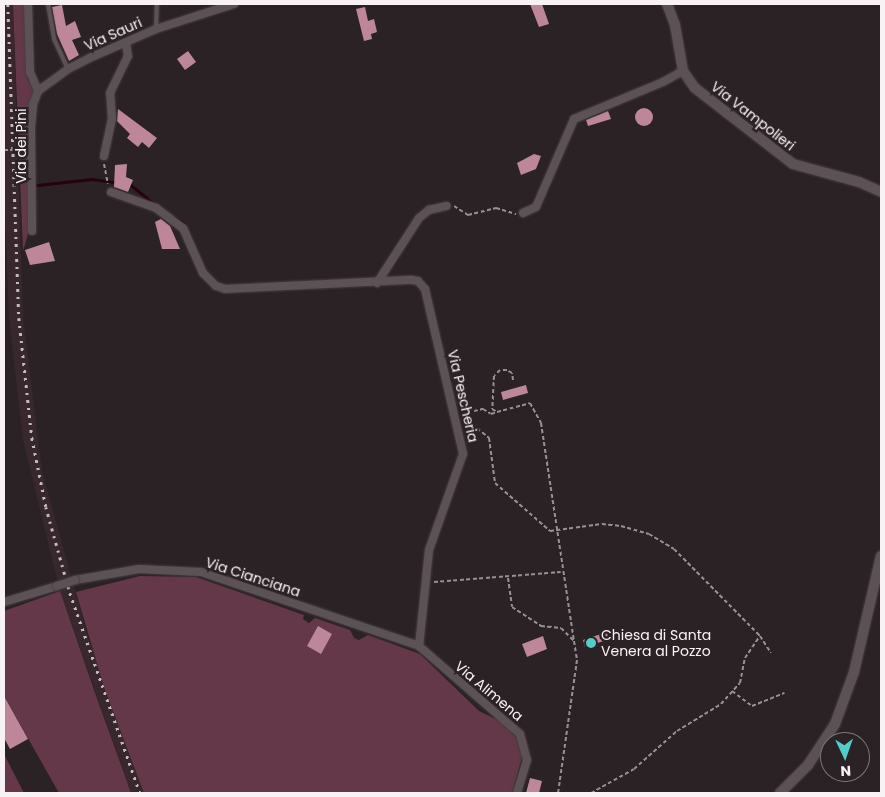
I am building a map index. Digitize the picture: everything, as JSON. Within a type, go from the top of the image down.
[{"type":"street","name":"Via dei Pini","points":[[28,4],[30,72],[38,91],[33,105],[31,129],[32,231]]},
{"type":"street","name":"Via Sauri","points":[[38,91],[68,69],[156,29],[234,4]]},
{"type":"street","points":[[523,213],[536,207],[574,119],[663,82],[682,71],[675,25],[667,4]]},
{"type":"street","points":[[104,156],[112,119],[110,93],[128,56],[126,43]]},
{"type":"street","name":"Via Vampolieri","points":[[682,71],[695,88],[793,164],[859,182],[881,192]]},
{"type":"street","name":"Via Pescheria","points":[[111,192],[156,208],[183,228],[200,268],[216,286],[225,289],[288,288],[418,281],[424,290],[457,415],[462,454],[434,534],[424,584],[419,646]]},
{"type":"street","points":[[377,283],[419,218],[429,210],[447,206]]},
{"type":"street","points":[[780,793],[808,765],[834,724],[854,672],[881,556]]},
{"type":"street","name":"Via Cianciana","points":[[4,602],[75,580],[138,569],[201,572],[419,646]]},
{"type":"street","name":"Via Alimena","points":[[419,646],[520,734],[526,760],[517,793]]},
{"type":"lane","points":[[48,4],[54,39],[68,69]]},
{"type":"lane","points":[[156,29],[157,4]]},
{"type":"path","points":[[4,150],[18,150]]},
{"type":"path","points":[[104,156],[111,192]]},
{"type":"path","points":[[447,206],[456,206],[468,215],[496,208],[523,213]]},
{"type":"path","points":[[497,412],[492,409],[491,396],[494,376],[500,370],[507,370],[512,373],[513,380]]},
{"type":"path","points":[[457,415],[483,409],[491,414],[530,403],[535,407],[544,435],[561,572],[578,660],[558,793]]},
{"type":"path","points":[[457,415],[489,438],[495,483],[550,531],[557,532],[602,524],[649,534],[674,549],[760,636],[771,653]]},
{"type":"path","points":[[424,584],[561,572]]},
{"type":"path","points":[[508,578],[512,607],[541,626],[561,628],[574,641]]},
{"type":"path","points":[[591,793],[634,769],[677,731],[721,704],[744,674],[745,658],[760,636]]},
{"type":"path","points":[[732,691],[752,706],[785,693]]},
{"type":"shaded area","points":[[4,4],[13,4],[23,318],[42,471],[87,634],[144,793],[131,793],[60,591],[23,440],[9,318],[4,185]]},
{"type":"shaded area","points":[[13,4],[25,4],[27,78],[34,92],[28,116],[31,224],[23,251]]},
{"type":"shaded area","points":[[140,576],[196,577],[304,615],[303,619],[309,623],[315,618],[350,630],[354,638],[359,640],[368,635],[420,654],[479,711],[500,721],[519,740],[522,757],[512,793],[144,793],[104,687],[76,592]]},
{"type":"shaded area","points":[[60,591],[131,793],[59,793],[4,696],[4,611]]},
{"type":"shaded area","points":[[4,754],[24,793],[4,793]]},
{"type":"building","points":[[530,4],[542,4],[549,24],[539,27]]},
{"type":"building","points":[[62,5],[66,26],[75,21],[81,37],[72,40],[79,55],[69,61],[57,34],[52,7]]},
{"type":"building","points":[[365,7],[368,21],[374,19],[377,32],[371,34],[372,39],[364,41],[356,9]]},
{"type":"building","points":[[188,51],[196,62],[185,70],[177,59]]},
{"type":"building","points":[[644,108],[650,111],[653,117],[650,123],[644,126],[638,123],[635,117],[638,111]]},
{"type":"building","points":[[118,109],[157,138],[149,148],[142,142],[138,147],[127,138],[130,134],[117,121]]},
{"type":"building","points":[[608,111],[611,119],[588,126],[586,120]]},
{"type":"building","points":[[534,154],[541,156],[536,169],[521,175],[517,163]]},
{"type":"building","points":[[127,164],[126,177],[133,180],[128,192],[114,187],[115,165]]},
{"type":"building","points":[[161,219],[170,226],[180,249],[162,249],[155,222]]},
{"type":"building","points":[[49,242],[55,261],[30,265],[25,250]]},
{"type":"building","points":[[526,385],[528,393],[503,400],[501,392]]},
{"type":"building","points":[[318,626],[332,634],[321,654],[307,646]]},
{"type":"building","name":"Chiesa di Santa Venera al Pozzo","points":[[607,632],[610,639],[585,647],[583,640]]},
{"type":"building","points":[[543,636],[547,649],[527,657],[522,644]]},
{"type":"building","points":[[4,696],[28,739],[10,749],[4,738]]},
{"type":"building","points":[[530,778],[542,781],[539,793],[526,793]]},
{"type":"waterway","points":[[37,185],[92,179],[114,182]]},
{"type":"waterway","points":[[131,185],[156,205]]},
{"type":"waterway","points":[[174,217],[185,224]]},
{"type":"railway","points":[[8,4],[19,318],[32,438],[46,507],[70,593],[140,793]]},
{"type":"place","name":"Chiesa di Santa Venera al Pozzo","points":[[591,643]]}]
